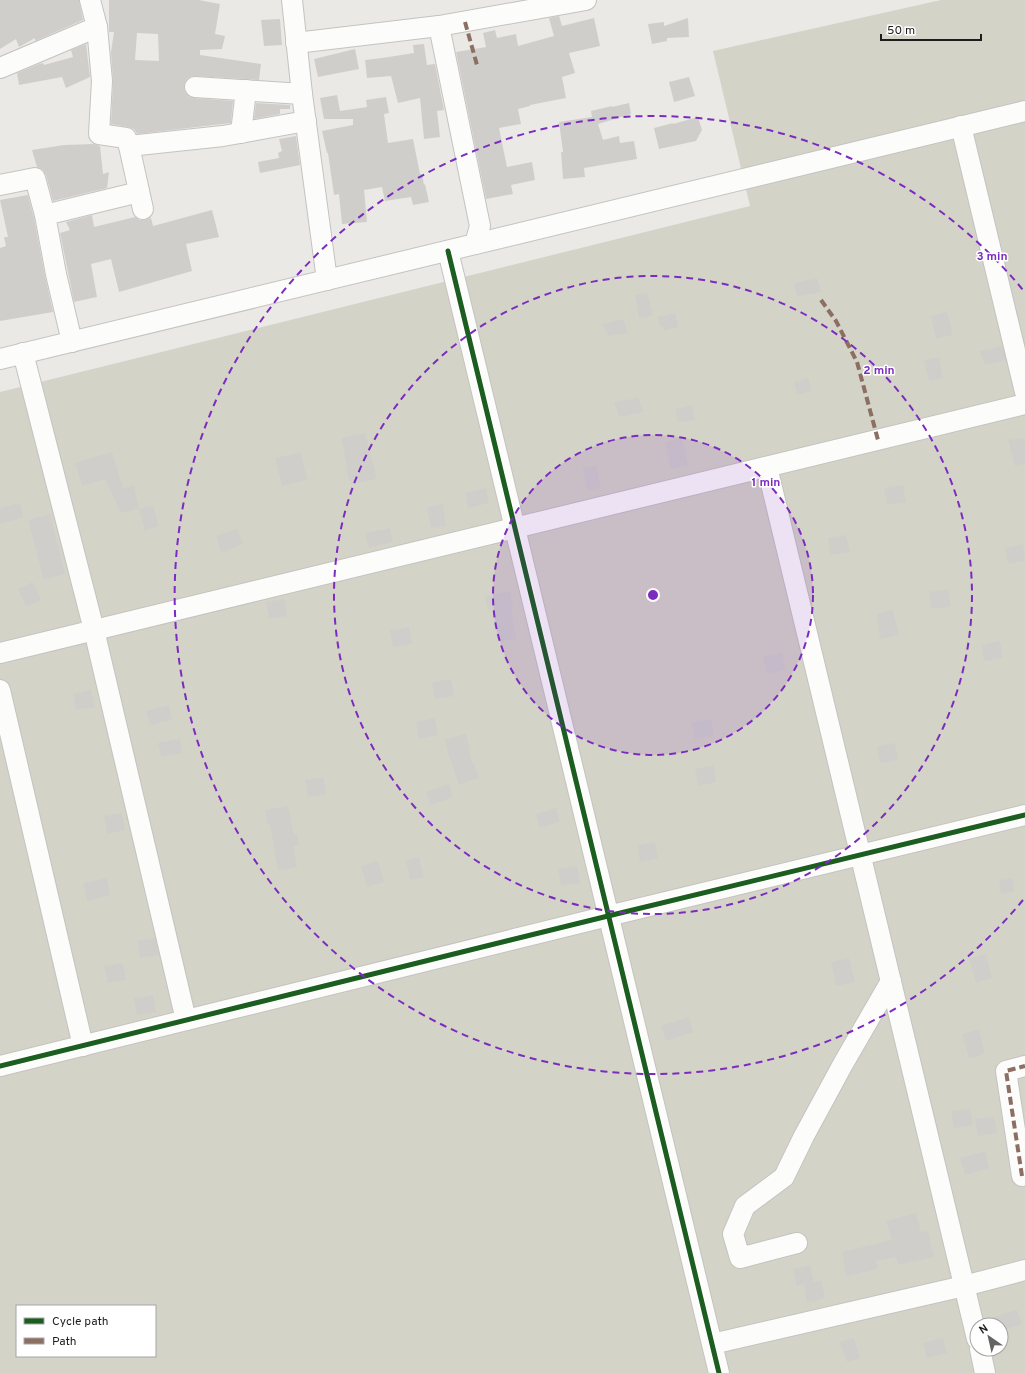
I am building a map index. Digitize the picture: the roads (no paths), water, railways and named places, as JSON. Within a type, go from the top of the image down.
[{"type":"street","points":[[45,215],[141,201],[126,138],[99,134],[102,82],[97,27],[90,0]]},
{"type":"street","points":[[292,0],[302,94],[327,280]]},
{"type":"street","points":[[296,44],[440,26],[586,0]]},
{"type":"street","points":[[440,26],[480,226],[475,244]]},
{"type":"street","points":[[0,68],[97,27]]},
{"type":"street","points":[[194,87],[302,94]]},
{"type":"street","points":[[241,133],[246,90]]},
{"type":"street","points":[[0,359],[1025,111]]},
{"type":"street","points":[[129,146],[241,133],[306,121]]},
{"type":"street","points":[[961,126],[1025,392]]},
{"type":"street","points":[[0,185],[35,178],[45,215],[56,274],[72,342]]},
{"type":"street","points":[[448,251],[718,1373]]},
{"type":"street","points":[[23,353],[94,630],[186,1020]]},
{"type":"street","points":[[0,652],[1025,404]]},
{"type":"street","points":[[767,467],[972,1317]]},
{"type":"street","points":[[0,690],[83,1046]]},
{"type":"street","points":[[0,1066],[1025,815]]},
{"type":"street","points":[[797,1243],[740,1258],[733,1234],[745,1206],[784,1177],[822,1104],[891,980]]},
{"type":"street","points":[[1022,1176],[1006,1072],[1025,1066]]},
{"type":"street","points":[[712,1344],[964,1286],[1025,1270]]},
{"type":"street","points":[[982,1357],[985,1373]]}]
